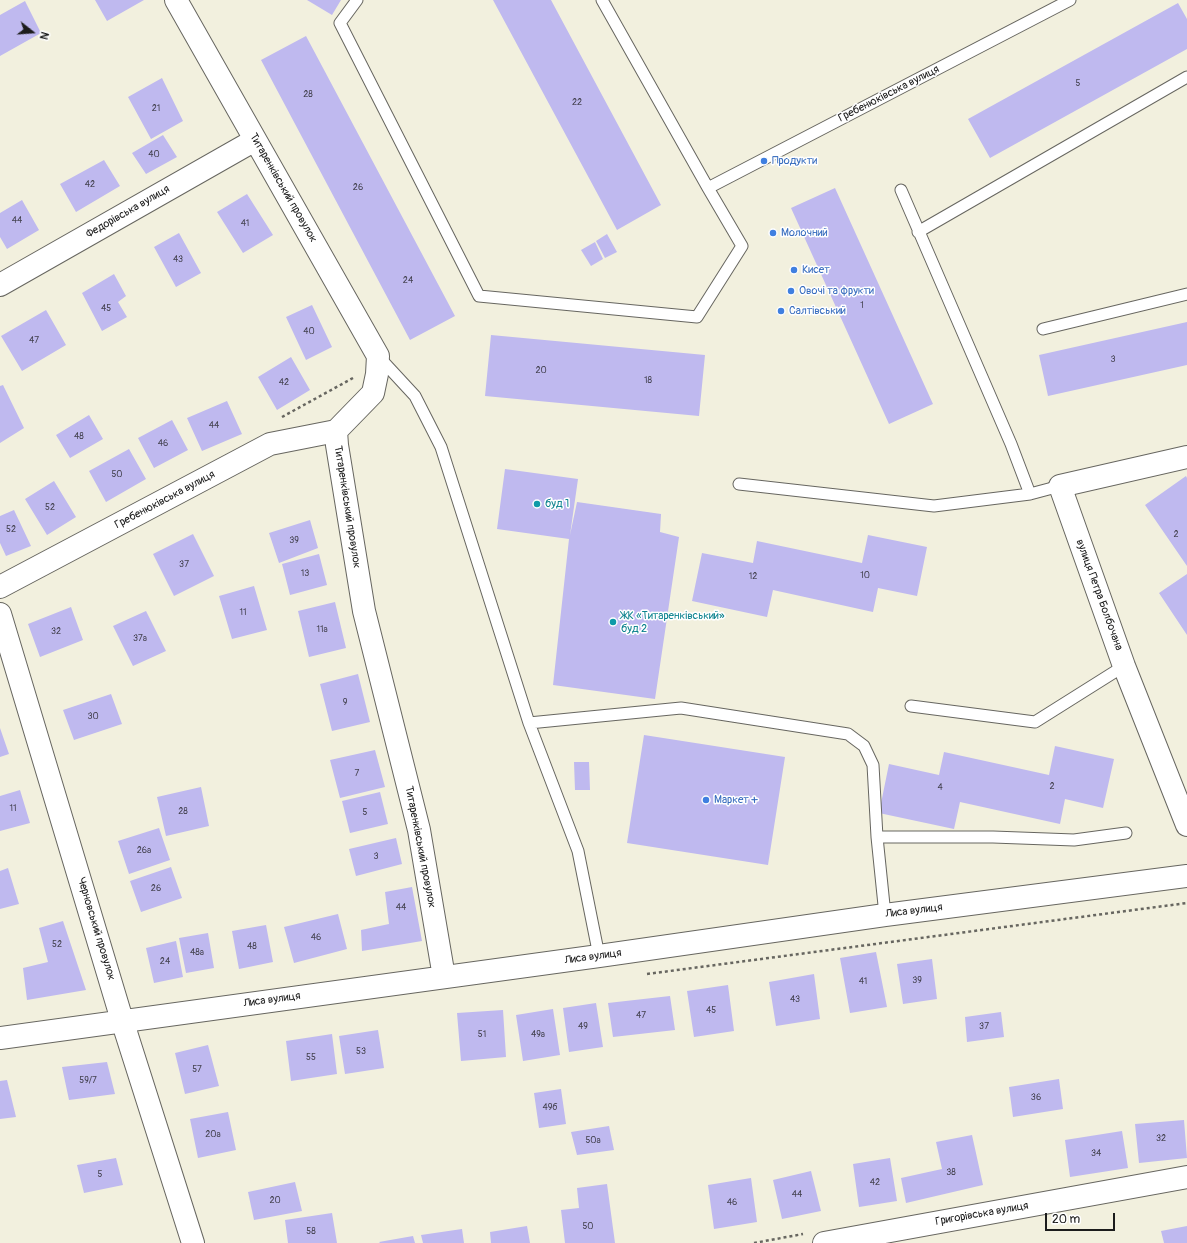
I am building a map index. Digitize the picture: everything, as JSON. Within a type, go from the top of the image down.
[{"type":"street","name":"Титаренківський провулок","points":[[176,0],[378,356],[377,374],[373,392],[336,432],[337,445],[364,611],[419,830],[444,977]]},
{"type":"street","name":"Федорівська вулиця","points":[[0,285],[255,140]]},
{"type":"street","name":"Гребенюківська вулиця","points":[[0,587],[270,444],[336,432]]},
{"type":"street","points":[[1060,486],[1187,457]]},
{"type":"street","name":"вулиця Петра Болбочана","points":[[1060,486],[1124,666],[1187,825]]},
{"type":"street","name":"Черновський провулок","points":[[0,614],[122,1020],[193,1243]]},
{"type":"street","name":"Лиса вулиця","points":[[0,1038],[122,1020],[599,956],[885,914],[1187,876]]},
{"type":"street","name":"Григорівська вулиця","points":[[824,1243],[1187,1177]]},
{"type":"lane","points":[[357,0],[340,23],[478,296],[697,317],[742,246],[602,0]]},
{"type":"lane","name":"Гребенюківська вулиця","points":[[708,188],[1070,0]]},
{"type":"lane","points":[[918,232],[1187,77]]},
{"type":"lane","points":[[901,190],[1011,444],[1030,494]]},
{"type":"lane","points":[[1043,329],[1187,294]]},
{"type":"lane","points":[[378,356],[415,396],[441,447],[529,723],[578,851],[599,956]]},
{"type":"lane","points":[[739,484],[934,506],[1030,494],[1060,486]]},
{"type":"lane","points":[[911,706],[1035,722],[1124,666]]},
{"type":"lane","points":[[529,723],[681,708],[848,734],[864,746],[873,765],[877,837],[885,914]]},
{"type":"lane","points":[[877,837],[993,837],[1074,840],[1126,833]]},
{"type":"building","points":[[95,0],[144,0],[107,21]]},
{"type":"building","points":[[307,0],[341,0],[332,15]]},
{"type":"building","points":[[493,0],[551,0],[661,205],[617,230]]},
{"type":"building","points":[[25,1],[41,33],[0,56],[0,15]]},
{"type":"building","points":[[1178,3],[1187,19],[1187,49],[990,158],[968,119]]},
{"type":"building","points":[[306,36],[455,316],[410,340],[261,60]]},
{"type":"building","points":[[162,78],[183,121],[151,139],[128,97]]},
{"type":"building","points":[[163,135],[177,157],[146,174],[132,153]]},
{"type":"building","points":[[104,160],[120,186],[76,212],[60,184]]},
{"type":"building","points":[[835,188],[933,404],[889,424],[791,208]]},
{"type":"building","points":[[247,194],[273,235],[243,253],[217,212]]},
{"type":"building","points":[[22,200],[39,230],[7,249],[0,237],[0,213]]},
{"type":"building","points":[[179,233],[201,273],[176,287],[154,247]]},
{"type":"building","points":[[607,234],[617,252],[605,258],[596,241]]},
{"type":"building","points":[[595,242],[603,259],[591,266],[581,250]]},
{"type":"building","points":[[114,274],[126,296],[118,302],[127,317],[102,331],[82,293]]},
{"type":"building","points":[[312,305],[332,347],[306,360],[286,317]]},
{"type":"building","points":[[46,310],[66,345],[22,371],[1,336]]},
{"type":"building","points":[[1187,322],[1187,365],[1048,396],[1039,355]]},
{"type":"building","points":[[491,335],[705,355],[699,416],[485,396]]},
{"type":"building","points":[[291,357],[310,390],[277,410],[258,377]]},
{"type":"building","points":[[3,385],[24,428],[0,443],[0,386]]},
{"type":"building","points":[[227,401],[242,434],[202,451],[187,418]]},
{"type":"building","points":[[89,415],[103,439],[70,458],[56,435]]},
{"type":"building","points":[[172,420],[188,450],[154,468],[138,438]]},
{"type":"building","points":[[129,449],[146,479],[106,502],[89,471]]},
{"type":"building","name":"ЖК «Титаренківський» буд 2","points":[[505,469],[578,479],[570,535],[577,502],[661,514],[660,532],[679,537],[655,699],[553,685],[569,539],[497,529]]},
{"type":"building","points":[[1186,476],[1187,478],[1187,566],[1145,505]]},
{"type":"building","points":[[54,481],[76,517],[47,535],[25,499]]},
{"type":"building","points":[[14,510],[31,546],[6,556],[0,543],[0,516]]},
{"type":"building","points":[[310,520],[318,548],[279,563],[269,533]]},
{"type":"building","points":[[193,534],[214,576],[174,596],[153,554]]},
{"type":"building","points":[[868,535],[927,547],[917,596],[878,588],[873,612],[773,590],[767,617],[692,601],[702,553],[753,563],[757,541],[862,563]]},
{"type":"building","points":[[319,554],[327,585],[290,595],[282,564]]},
{"type":"building","points":[[1187,574],[1187,635],[1159,593]]},
{"type":"building","points":[[254,586],[267,630],[232,639],[219,596]]},
{"type":"building","points":[[335,602],[346,648],[309,657],[298,611]]},
{"type":"building","points":[[71,607],[83,640],[40,657],[28,624]]},
{"type":"building","points":[[146,611],[166,651],[133,666],[113,626]]},
{"type":"building","points":[[358,674],[370,722],[332,731],[320,684]]},
{"type":"building","points":[[111,694],[122,724],[74,740],[63,710]]},
{"type":"building","points":[[0,728],[9,754],[0,757]]},
{"type":"building","name":"Маркет +","points":[[644,735],[785,757],[768,865],[627,843]]},
{"type":"building","points":[[1055,746],[1114,759],[1103,808],[1065,799],[1060,824],[960,802],[954,829],[879,813],[889,764],[939,775],[944,752],[1049,775]]},
{"type":"building","points":[[375,750],[385,787],[340,798],[330,760]]},
{"type":"building","points":[[574,762],[589,762],[590,790],[575,790]]},
{"type":"building","points":[[201,787],[209,826],[166,836],[157,797]]},
{"type":"building","points":[[20,790],[30,823],[0,831],[0,796]]},
{"type":"building","points":[[380,792],[388,824],[350,833],[342,801]]},
{"type":"building","points":[[159,828],[170,860],[129,874],[118,841]]},
{"type":"building","points":[[396,838],[402,864],[356,876],[349,849]]},
{"type":"building","points":[[171,867],[182,898],[141,912],[130,881]]},
{"type":"building","points":[[8,868],[19,904],[0,909],[0,871]]},
{"type":"building","points":[[412,887],[422,941],[362,951],[361,930],[389,924],[385,892]]},
{"type":"building","points":[[338,914],[347,949],[294,963],[284,927]]},
{"type":"building","points":[[63,921],[86,990],[27,1000],[23,968],[48,962],[39,928]]},
{"type":"building","points":[[266,925],[273,962],[239,969],[232,931]]},
{"type":"building","points":[[208,933],[214,968],[186,973],[179,938]]},
{"type":"building","points":[[176,941],[183,977],[154,983],[146,948]]},
{"type":"building","points":[[876,952],[887,1007],[850,1013],[840,958]]},
{"type":"building","points":[[932,959],[937,999],[903,1004],[897,964]]},
{"type":"building","points":[[814,974],[820,1019],[776,1026],[769,982]]},
{"type":"building","points":[[728,985],[734,1031],[694,1037],[687,991]]},
{"type":"building","points":[[670,996],[675,1030],[613,1037],[608,1003]]},
{"type":"building","points":[[596,1003],[603,1047],[569,1052],[563,1008]]},
{"type":"building","points":[[553,1009],[560,1055],[523,1061],[516,1015]]},
{"type":"building","points":[[503,1010],[506,1057],[461,1061],[457,1013]]},
{"type":"building","points":[[1001,1012],[1004,1037],[967,1042],[965,1017]]},
{"type":"building","points":[[378,1030],[384,1068],[345,1074],[339,1036]]},
{"type":"building","points":[[332,1034],[337,1074],[291,1081],[286,1041]]},
{"type":"building","points":[[208,1045],[219,1086],[185,1094],[175,1053]]},
{"type":"building","points":[[107,1062],[115,1094],[69,1100],[62,1067]]},
{"type":"building","points":[[1059,1079],[1063,1109],[1013,1117],[1009,1087]]},
{"type":"building","points":[[7,1080],[16,1117],[0,1119],[0,1081]]},
{"type":"building","points":[[561,1089],[566,1124],[539,1128],[534,1093]]},
{"type":"building","points":[[228,1112],[236,1150],[198,1158],[190,1119]]},
{"type":"building","points":[[1184,1120],[1187,1158],[1139,1163],[1135,1124]]},
{"type":"building","points":[[609,1126],[614,1150],[577,1155],[571,1132]]},
{"type":"building","points":[[1122,1131],[1128,1168],[1070,1177],[1065,1140]]},
{"type":"building","points":[[972,1135],[983,1185],[906,1203],[901,1178],[942,1169],[936,1142]]},
{"type":"building","points":[[116,1158],[123,1185],[84,1193],[77,1165]]},
{"type":"building","points":[[890,1158],[897,1201],[859,1207],[853,1164]]},
{"type":"building","points":[[811,1171],[821,1211],[782,1219],[773,1180]]},
{"type":"building","points":[[751,1178],[757,1222],[714,1229],[708,1185]]},
{"type":"building","points":[[295,1182],[302,1211],[254,1220],[248,1192]]},
{"type":"building","points":[[607,1184],[615,1243],[565,1243],[561,1210],[579,1208],[577,1188]]},
{"type":"building","points":[[332,1213],[337,1243],[288,1243],[285,1220]]},
{"type":"building","points":[[527,1226],[530,1243],[491,1243],[490,1232]]},
{"type":"building","points":[[1187,1226],[1187,1243],[1164,1243],[1161,1231]]},
{"type":"building","points":[[462,1229],[464,1243],[423,1243],[421,1235]]},
{"type":"building","points":[[413,1236],[415,1243],[379,1242]]},
{"type":"place","name":"Продукти","points":[[764,161]]},
{"type":"place","name":"Молочний","points":[[773,233]]},
{"type":"place","name":"Кисет","points":[[794,270]]},
{"type":"place","name":"Овочі та фрукти","points":[[791,291]]},
{"type":"place","name":"Салтівський","points":[[781,311]]},
{"type":"place","name":"буд 1","points":[[537,504]]},
{"type":"place","name":"ЖК «Титаренківський» буд 2","points":[[613,622]]},
{"type":"place","name":"Маркет +","points":[[706,800]]}]
